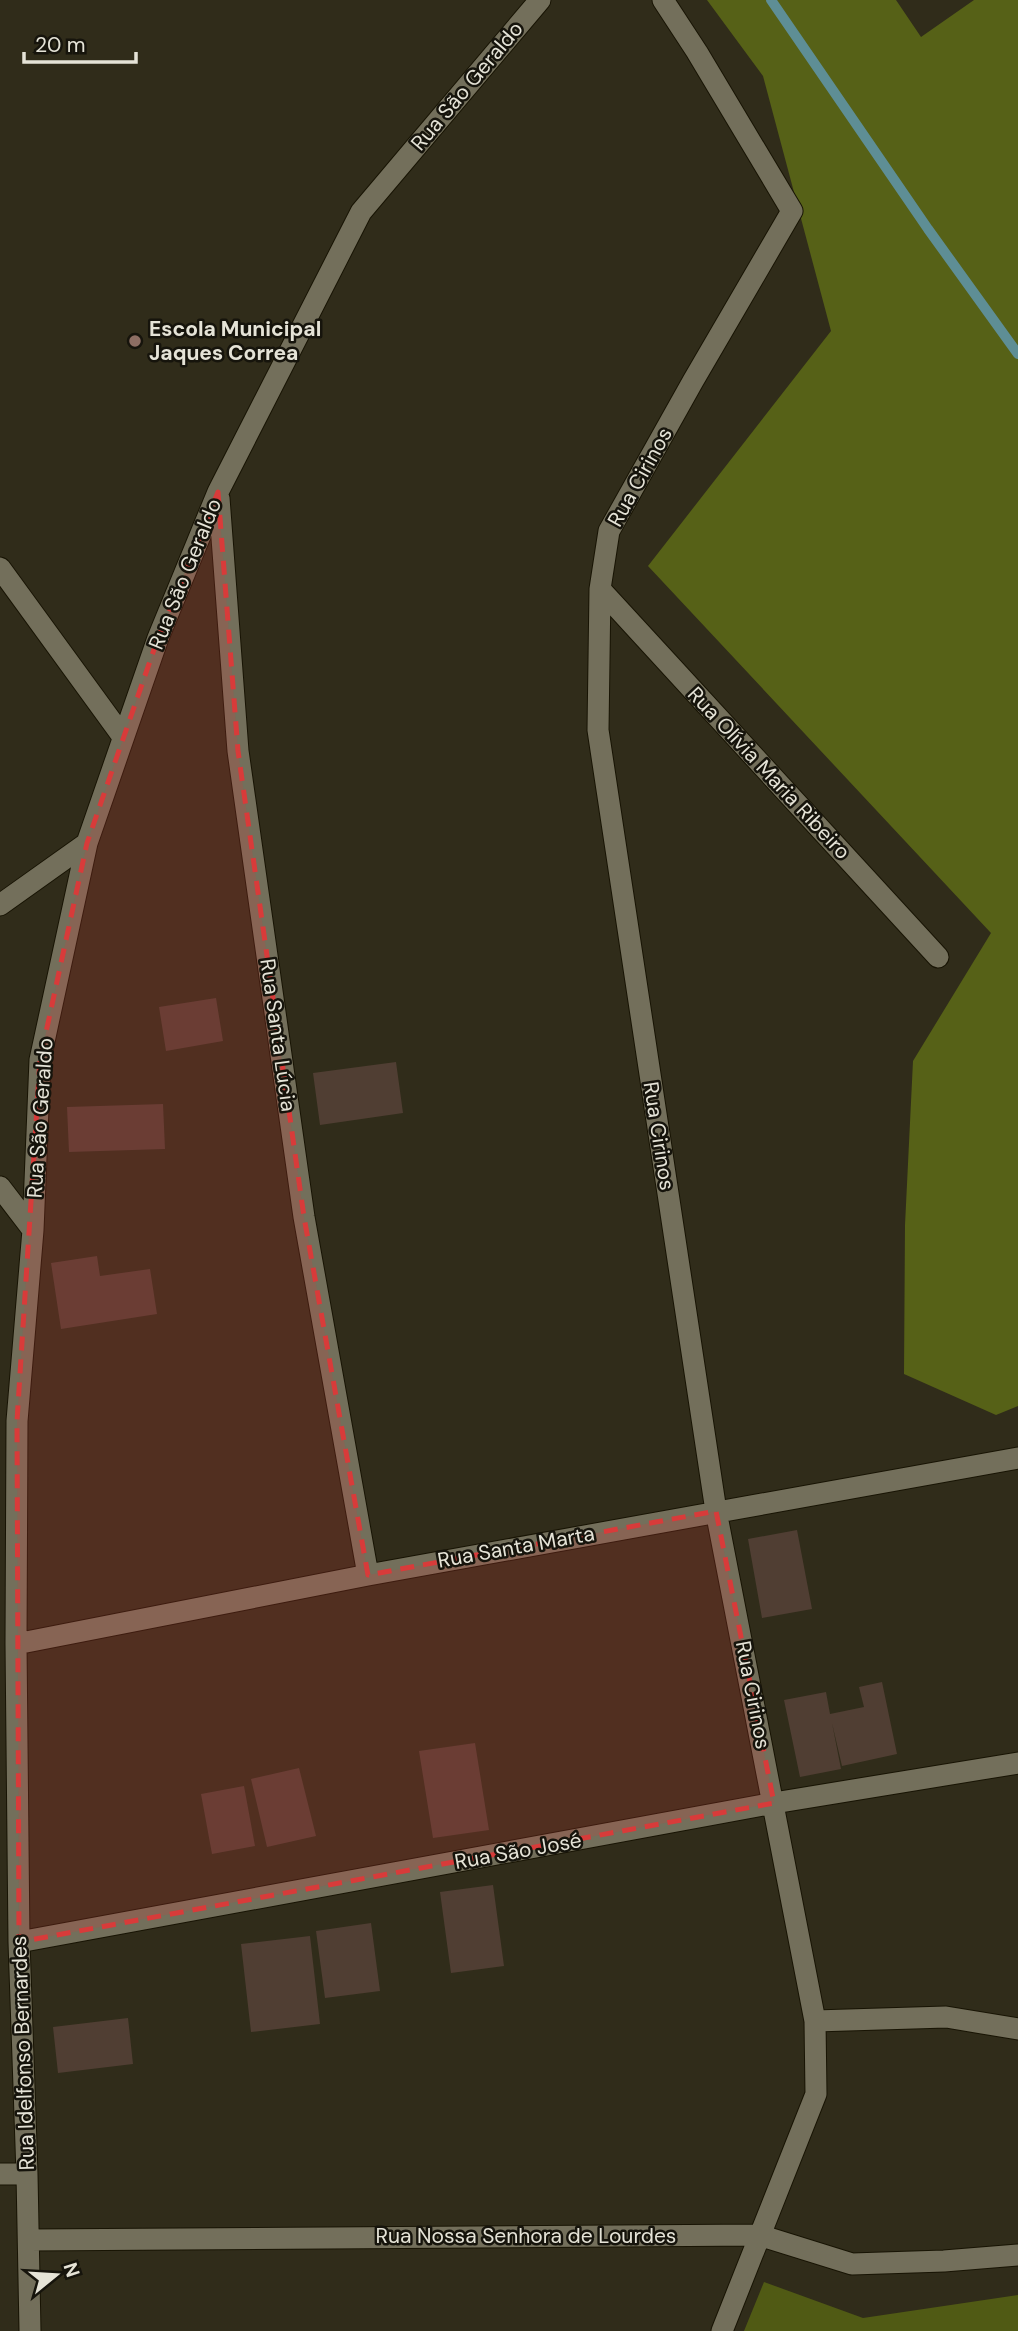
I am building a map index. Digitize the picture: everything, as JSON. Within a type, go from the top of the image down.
[{"type":"street","name":"Rua São Geraldo","points":[[33,1230],[40,1059],[87,843],[158,638],[218,492],[361,212],[540,0]]},
{"type":"street","name":"Rua Cirinos","points":[[663,0],[792,211],[692,381],[609,531],[600,589],[598,730],[716,1511],[815,2021],[816,2094],[722,2331]]},
{"type":"street","name":"Rua Santa Lúcia","points":[[218,492],[238,751],[304,1217],[368,1575]]},
{"type":"street","points":[[0,568],[124,737]]},
{"type":"street","name":"Rua Olívia Maria Ribeiro","points":[[600,589],[938,957]]},
{"type":"street","points":[[0,905],[87,843]]},
{"type":"street","points":[[0,1187],[33,1230]]},
{"type":"street","name":"Rua Idelfonso Bernardes","points":[[30,2331],[19,1942],[16,1644],[8,1421],[33,1230]]},
{"type":"street","name":"Rua Santa Marta","points":[[16,1644],[368,1575],[1018,1458]]},
{"type":"street","name":"Rua São José","points":[[19,1942],[774,1803],[1018,1763]]},
{"type":"street","points":[[815,2021],[946,2017],[1018,2029]]},
{"type":"street","points":[[0,2174],[27,2174]]},
{"type":"street","name":"Rua Nossa Senhora de Lourdes","points":[[29,2240],[759,2235],[852,2264],[1018,2255]]},
{"type":"highlighted area","points":[[218,492],[238,751],[304,1217],[368,1575],[716,1511],[774,1803],[19,1942],[17,1421],[40,1060],[87,843],[158,638]]},
{"type":"green space","points":[[707,0],[896,0],[921,37],[974,0],[1018,0],[1018,1406],[996,1415],[904,1374],[905,1225],[913,1061],[991,933],[648,566],[831,331],[763,76]]},
{"type":"green space","points":[[764,2282],[863,2318],[1018,2295],[1018,2331],[744,2331]]},
{"type":"building","points":[[216,998],[223,1041],[166,1051],[159,1007]]},
{"type":"building","points":[[396,1062],[403,1113],[320,1125],[313,1073]]},
{"type":"building","points":[[163,1104],[165,1149],[69,1152],[67,1107]]},
{"type":"building","points":[[97,1256],[100,1276],[150,1269],[157,1314],[61,1329],[51,1263]]},
{"type":"building","points":[[797,1530],[812,1609],[762,1618],[748,1539]]},
{"type":"building","points":[[882,1682],[897,1754],[842,1766],[832,1723],[841,1769],[800,1777],[784,1700],[826,1692],[830,1714],[864,1707],[859,1687]]},
{"type":"building","points":[[475,1743],[489,1830],[433,1838],[419,1751]]},
{"type":"building","points":[[299,1768],[316,1836],[267,1847],[251,1779]]},
{"type":"building","points":[[244,1786],[255,1846],[212,1854],[201,1794]]},
{"type":"building","points":[[493,1885],[504,1966],[451,1973],[440,1892]]},
{"type":"building","points":[[371,1923],[380,1991],[325,1998],[316,1931]]},
{"type":"building","points":[[310,1936],[320,2024],[251,2032],[241,1944]]},
{"type":"building","points":[[128,2018],[133,2064],[58,2073],[53,2027]]},
{"type":"waterway","points":[[771,0],[928,229],[1018,354]]},
{"type":"place","name":"Escola Municipal Jaques Correa","points":[[135,341]]}]
